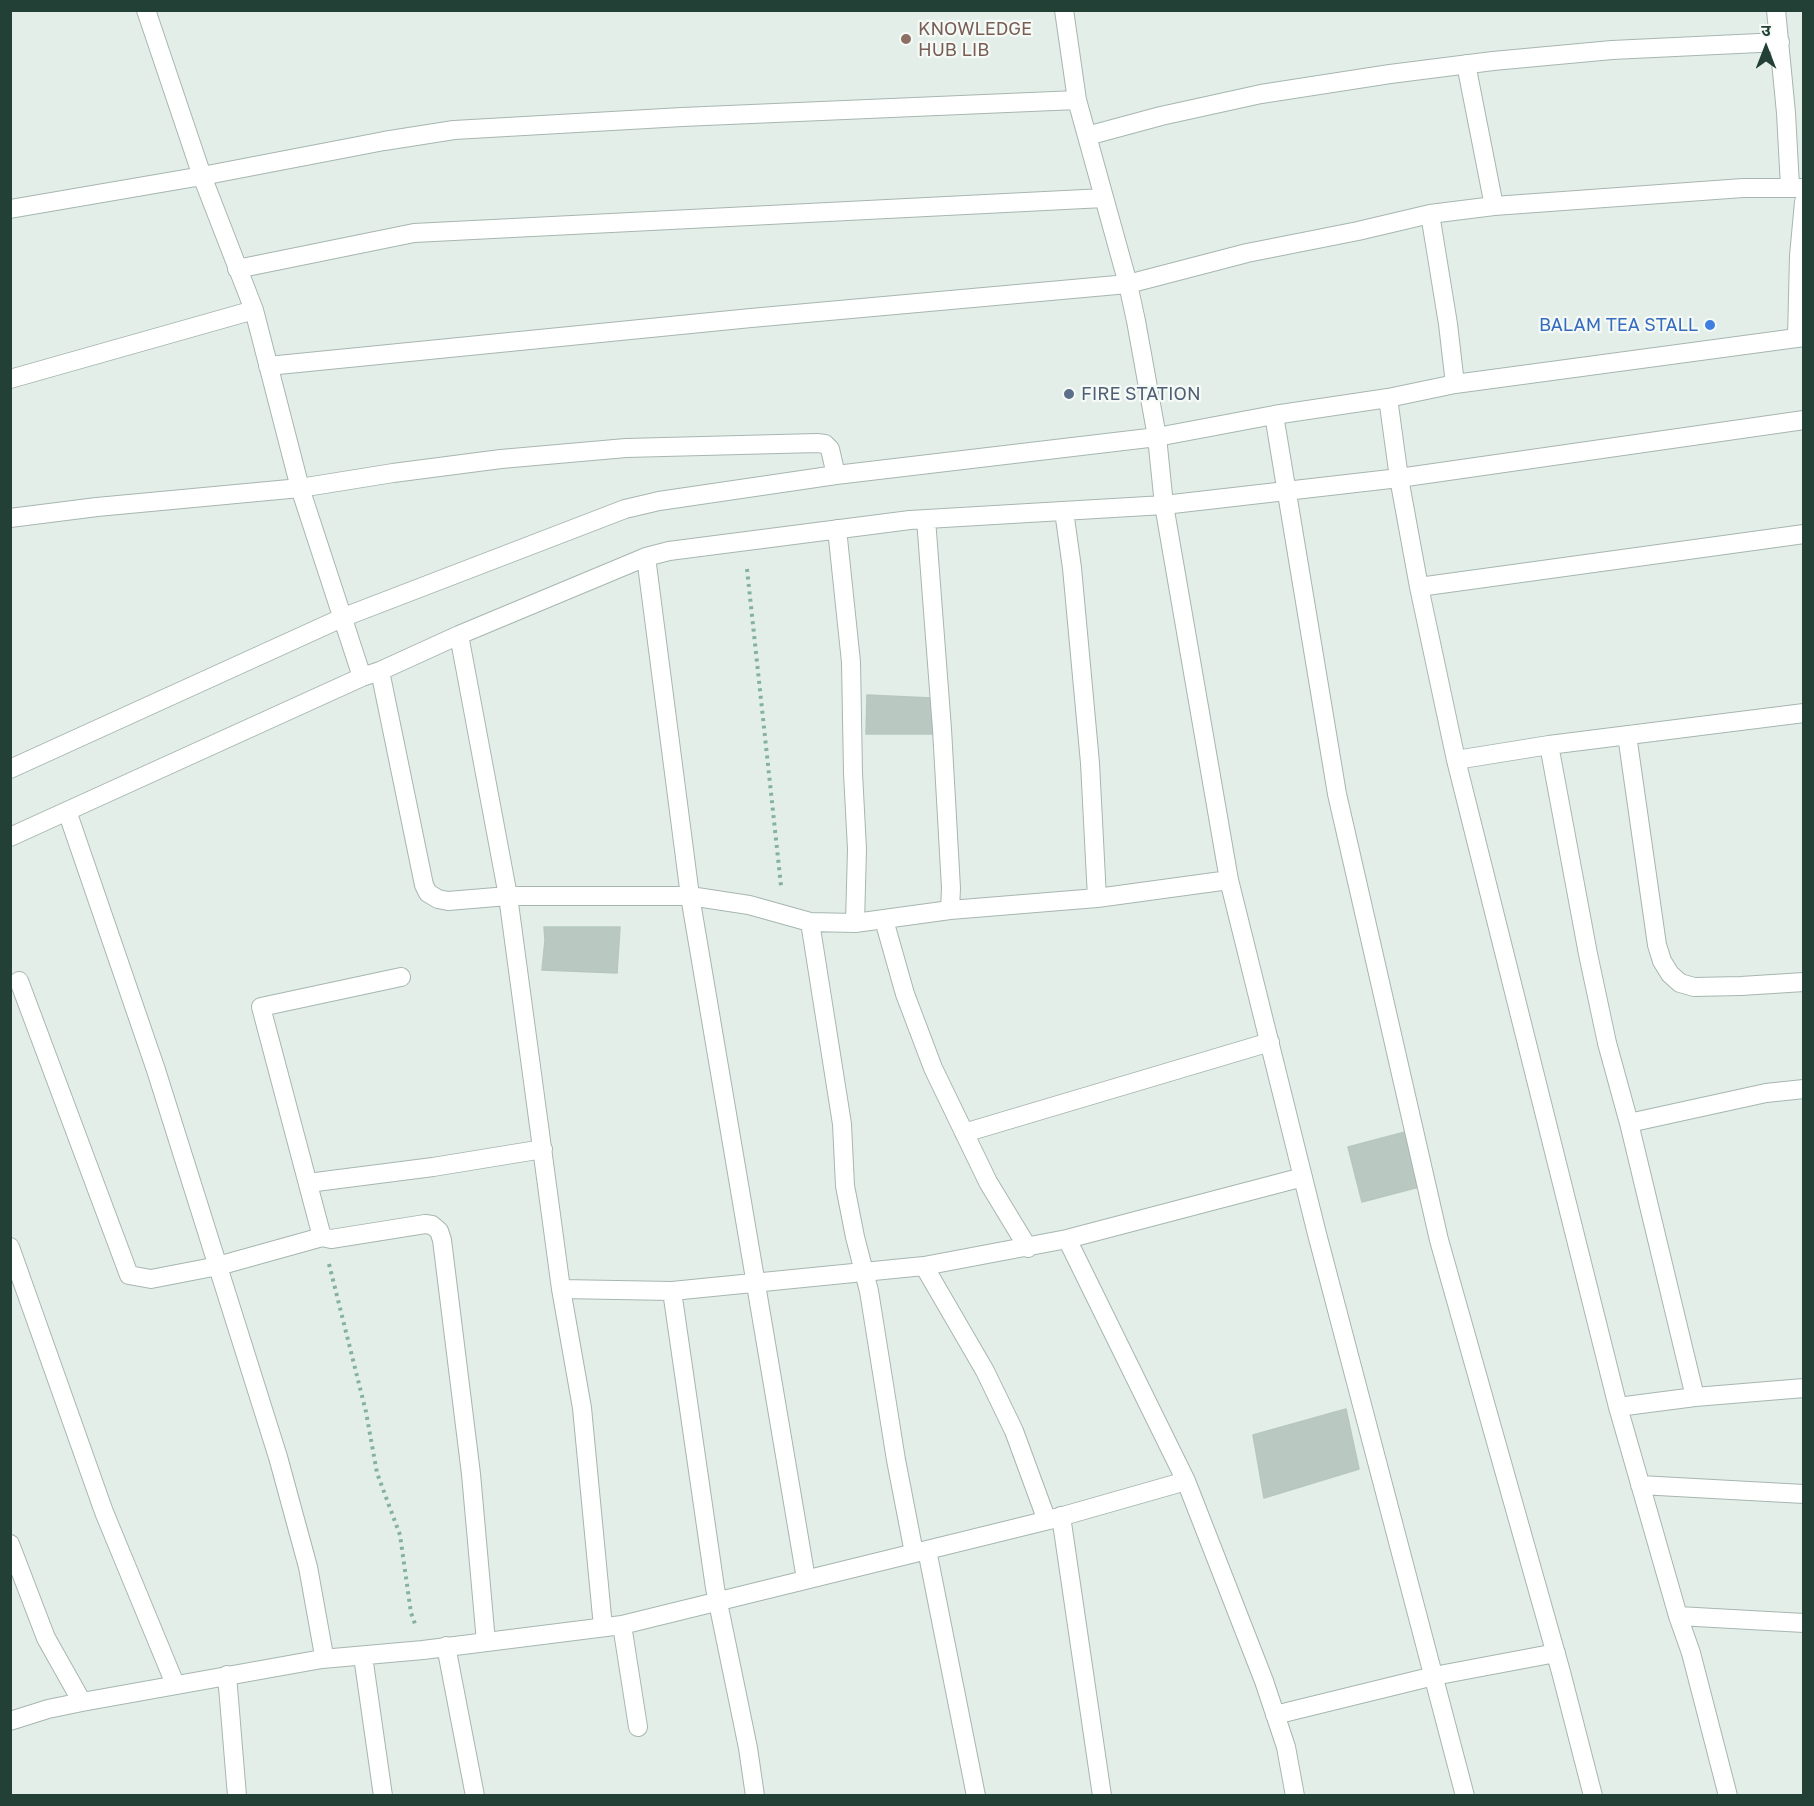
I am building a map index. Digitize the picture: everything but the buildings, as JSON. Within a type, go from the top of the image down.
[{"type":"street","points":[[146,10],[202,176],[254,310],[300,488],[362,677]]},
{"type":"street","points":[[1064,10],[1077,100],[1128,284],[1157,437],[1164,505],[1229,880],[1303,1177],[1465,1796]]},
{"type":"street","points":[[268,366],[727,320],[1128,284],[1247,253],[1430,214],[1494,206],[1631,195],[1797,188],[1786,113],[1776,10]]},
{"type":"street","points":[[1087,135],[1261,94],[1390,74],[1612,50],[1780,42]]},
{"type":"street","points":[[1466,64],[1494,206]]},
{"type":"street","points":[[10,209],[454,130],[1077,100]]},
{"type":"street","points":[[237,269],[414,233],[1104,198]]},
{"type":"street","points":[[10,769],[344,617],[625,508],[658,501],[836,475],[1157,437],[1274,415],[1388,398],[1455,384],[1800,338],[1798,256],[1803,202]]},
{"type":"street","points":[[1430,214],[1448,324],[1455,384]]},
{"type":"street","points":[[10,379],[254,310]]},
{"type":"street","points":[[1388,398],[1399,478],[1419,587],[1456,760],[1617,1407],[1691,1653],[1728,1796]]},
{"type":"street","points":[[1274,415],[1337,794],[1436,1228],[1556,1653],[1593,1796]]},
{"type":"street","points":[[10,837],[362,677],[646,557],[669,551],[926,519],[1164,505],[1286,489],[1399,478],[1803,420]]},
{"type":"street","points":[[10,518],[97,507],[300,488],[501,459],[626,448],[766,443],[825,444],[832,453],[836,475]]},
{"type":"street","points":[[1064,511],[1072,568],[1090,763],[1097,898]]},
{"type":"street","points":[[926,519],[942,729],[950,909]]},
{"type":"street","points":[[837,529],[851,662],[857,849],[855,923]]},
{"type":"street","points":[[1419,587],[1803,534]]},
{"type":"street","points":[[646,557],[690,896],[806,1579]]},
{"type":"street","points":[[459,635],[508,896],[561,1289],[582,1408],[603,1627]]},
{"type":"street","points":[[380,671],[424,885],[428,893],[438,899],[448,901],[508,896],[690,896],[749,905],[810,922],[855,923],[950,909],[1097,898],[1229,880]]},
{"type":"street","points":[[1456,760],[1549,745],[1803,713]]},
{"type":"street","points":[[1627,735],[1657,945],[1662,961],[1670,974],[1680,983],[1694,987],[1803,982]]},
{"type":"street","points":[[1549,745],[1607,1043],[1629,1123],[1695,1397]]},
{"type":"street","points":[[67,811],[156,1070],[278,1457],[305,1556],[323,1650],[322,1659]]},
{"type":"street","points":[[884,920],[904,994],[933,1068],[988,1182],[1028,1248]]},
{"type":"street","points":[[810,922],[842,1124],[845,1186],[869,1291],[896,1460],[920,1552],[976,1796]]},
{"type":"street","points":[[322,1237],[261,1007],[401,977]]},
{"type":"street","points":[[19,981],[129,1275],[151,1279],[218,1266],[322,1237],[331,1239],[425,1224],[432,1225],[439,1231],[444,1252],[470,1463],[486,1642]]},
{"type":"street","points":[[964,1133],[1270,1042]]},
{"type":"street","points":[[1629,1123],[1766,1093],[1803,1089]]},
{"type":"street","points":[[308,1183],[434,1167],[543,1149]]},
{"type":"street","points":[[561,1289],[672,1291],[865,1274],[924,1266],[1067,1239],[1303,1177]]},
{"type":"street","points":[[1067,1239],[1186,1481],[1231,1593],[1275,1715],[1286,1747],[1295,1796]]},
{"type":"street","points":[[10,1247],[104,1512],[175,1684]]},
{"type":"street","points":[[924,1266],[985,1371],[1014,1431],[1046,1518],[1055,1518]]},
{"type":"street","points":[[672,1291],[718,1601],[748,1748],[755,1796]]},
{"type":"street","points":[[1617,1407],[1695,1397],[1803,1388]]},
{"type":"street","points":[[10,1721],[48,1709],[82,1702],[322,1659],[423,1650],[622,1625],[1055,1518],[1186,1481]]},
{"type":"street","points":[[1640,1485],[1803,1494]]},
{"type":"street","points":[[1055,1518],[1102,1796]]},
{"type":"street","points":[[10,1544],[46,1638],[82,1702]]},
{"type":"street","points":[[1678,1616],[1803,1623]]},
{"type":"street","points":[[622,1625],[638,1727]]},
{"type":"street","points":[[446,1646],[475,1796]]},
{"type":"street","points":[[1275,1715],[1434,1676],[1556,1653]]},
{"type":"street","points":[[363,1656],[383,1796]]},
{"type":"street","points":[[227,1675],[237,1796]]},
{"type":"path","points":[[744,541],[781,875],[781,913]]},
{"type":"path","points":[[322,1237],[366,1412],[377,1473],[400,1535],[411,1613],[423,1650]]},
{"type":"place","name":"KNOWLEDGE HUB LIB","points":[[906,39]]},
{"type":"place","name":"BALAM TEA STALL","points":[[1710,325]]},
{"type":"place","name":"FIRE STATION","points":[[1069,394]]}]
